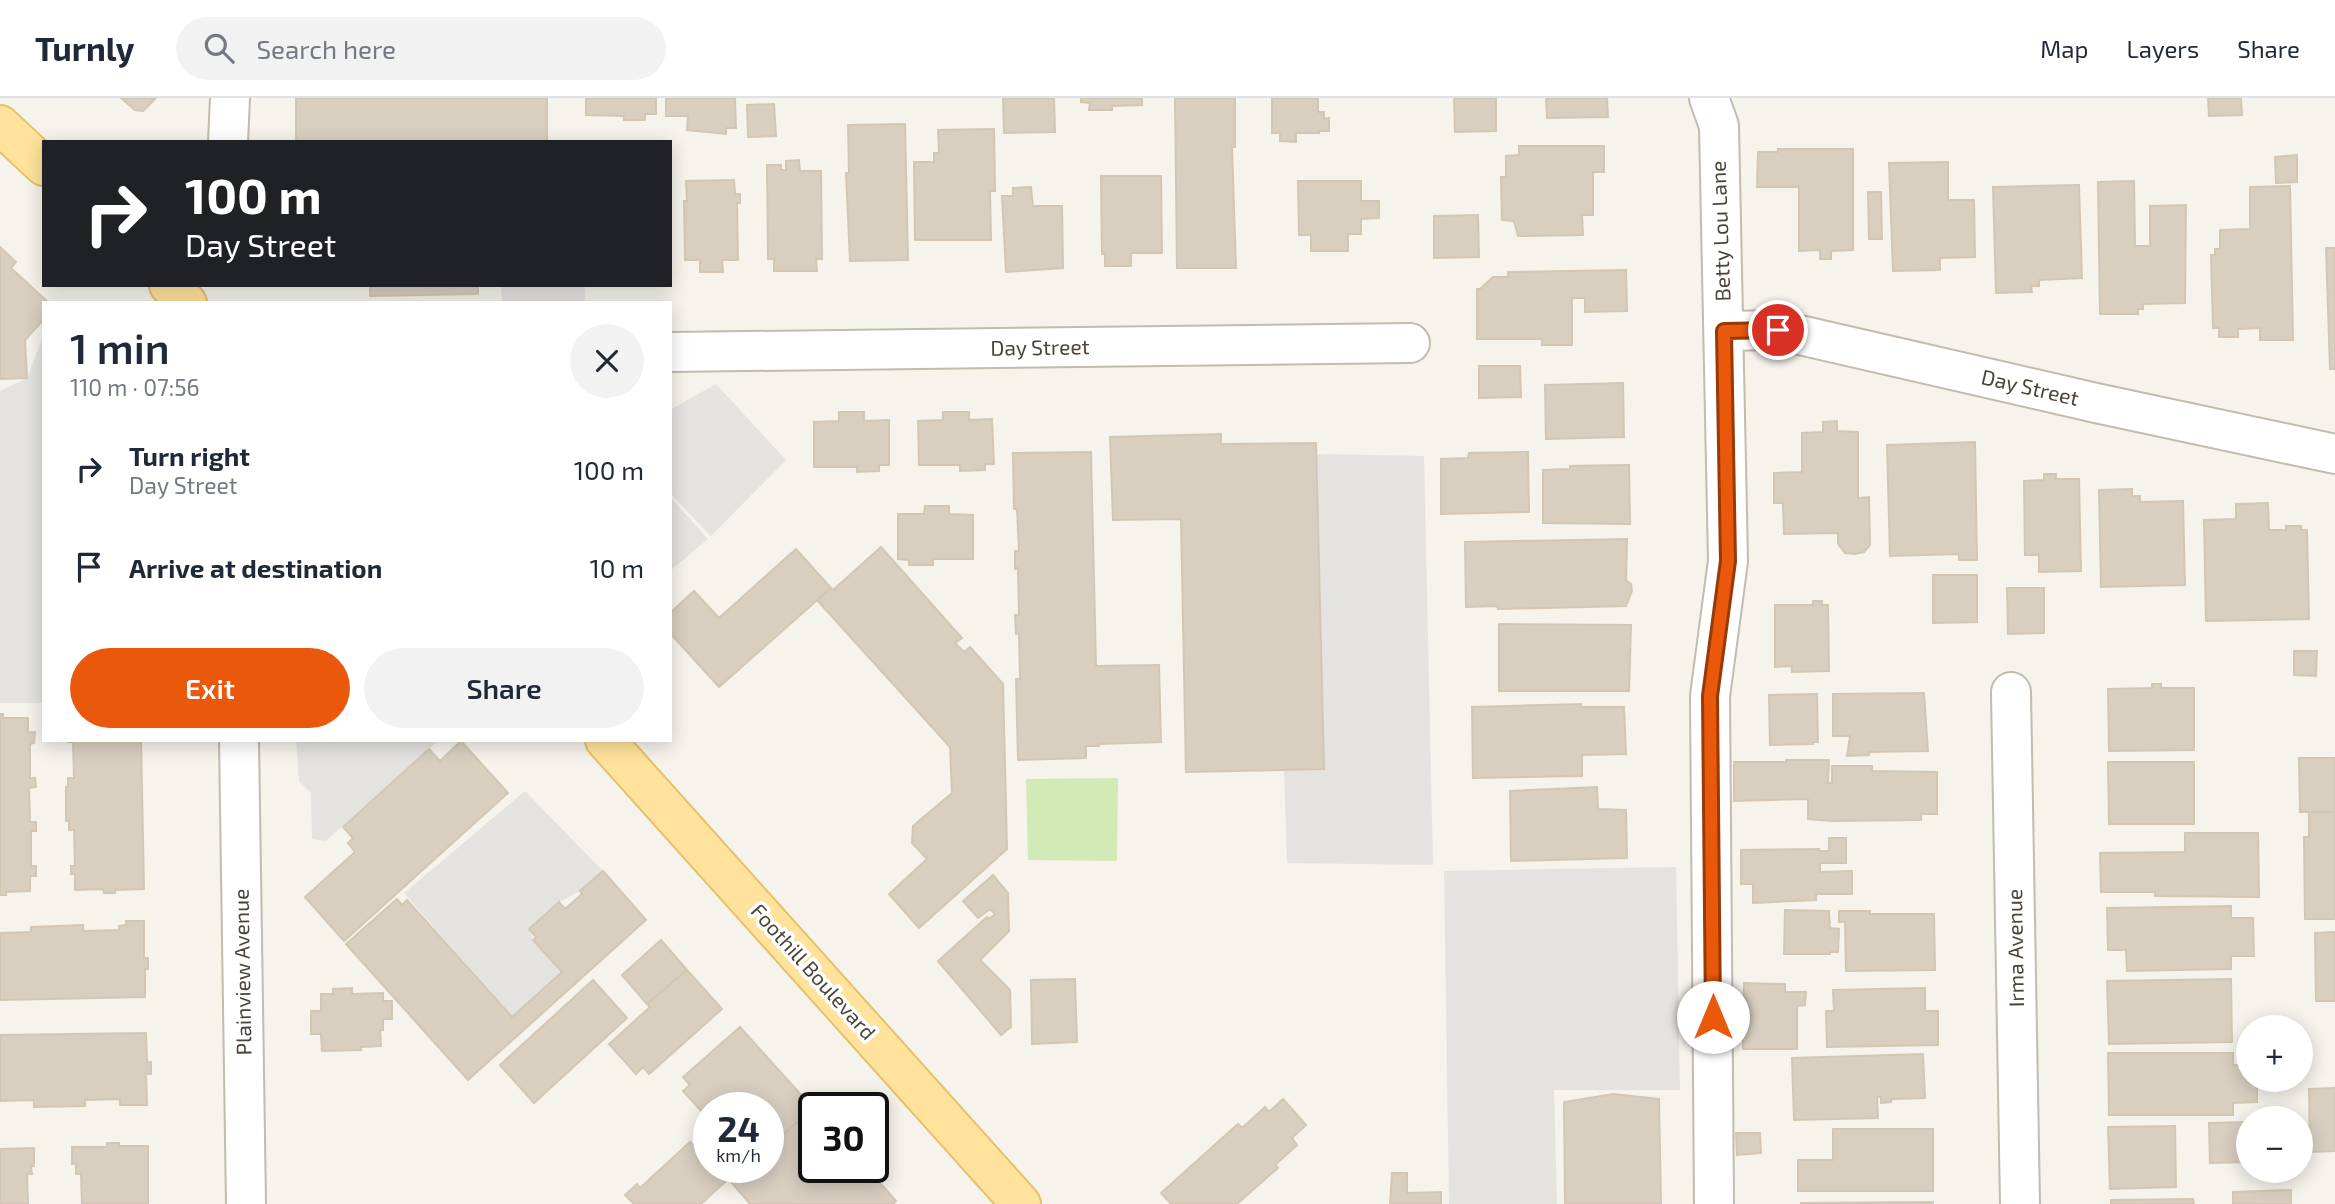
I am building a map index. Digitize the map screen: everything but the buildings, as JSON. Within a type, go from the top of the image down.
[{"type":"main road","points":[[0,125],[42,164]]},
{"type":"main road","points":[[171,287],[185,301]]},
{"type":"main road","name":"Foothill Boulevard","points":[[606,742],[1021,1204]]},
{"type":"street","points":[[228,140],[230,98]]},
{"type":"street","name":"Betty Lou Lane","points":[[1709,98],[1719,126],[1728,561],[1710,696],[1714,1204]]},
{"type":"street","name":"Day Street","points":[[1724,331],[1778,330],[2044,392],[2335,454]]},
{"type":"street","name":"Day Street","points":[[672,352],[1410,343]]},
{"type":"street","name":"Irma Avenue","points":[[2011,692],[2020,1204]]},
{"type":"street","name":"Plainview Avenue","points":[[239,742],[246,1204]]},
{"type":"green space","points":[[1118,778],[1117,861],[1028,860],[1026,779]]},
{"type":"shaded area","points":[[501,287],[585,287],[585,301],[502,301]]},
{"type":"shaded area","points":[[42,339],[42,703],[0,703],[0,391],[27,378]]},
{"type":"shaded area","points":[[716,384],[786,460],[711,536],[672,495],[672,409]]},
{"type":"shaded area","points":[[1316,454],[1424,456],[1433,865],[1287,863],[1284,769]]},
{"type":"shaded area","points":[[672,499],[708,539],[672,569]]},
{"type":"shaded area","points":[[296,742],[437,742],[326,841],[312,839],[311,793],[299,781]]},
{"type":"shaded area","points":[[525,791],[603,871],[580,891],[559,902],[529,929],[533,940],[562,972],[512,1017],[404,893]]},
{"type":"shaded area","points":[[1676,867],[1680,1090],[1554,1090],[1557,1204],[1449,1204],[1444,871]]},
{"type":"route","points":[[1713,1017],[1710,696],[1728,561],[1724,331],[1778,330]]}]
